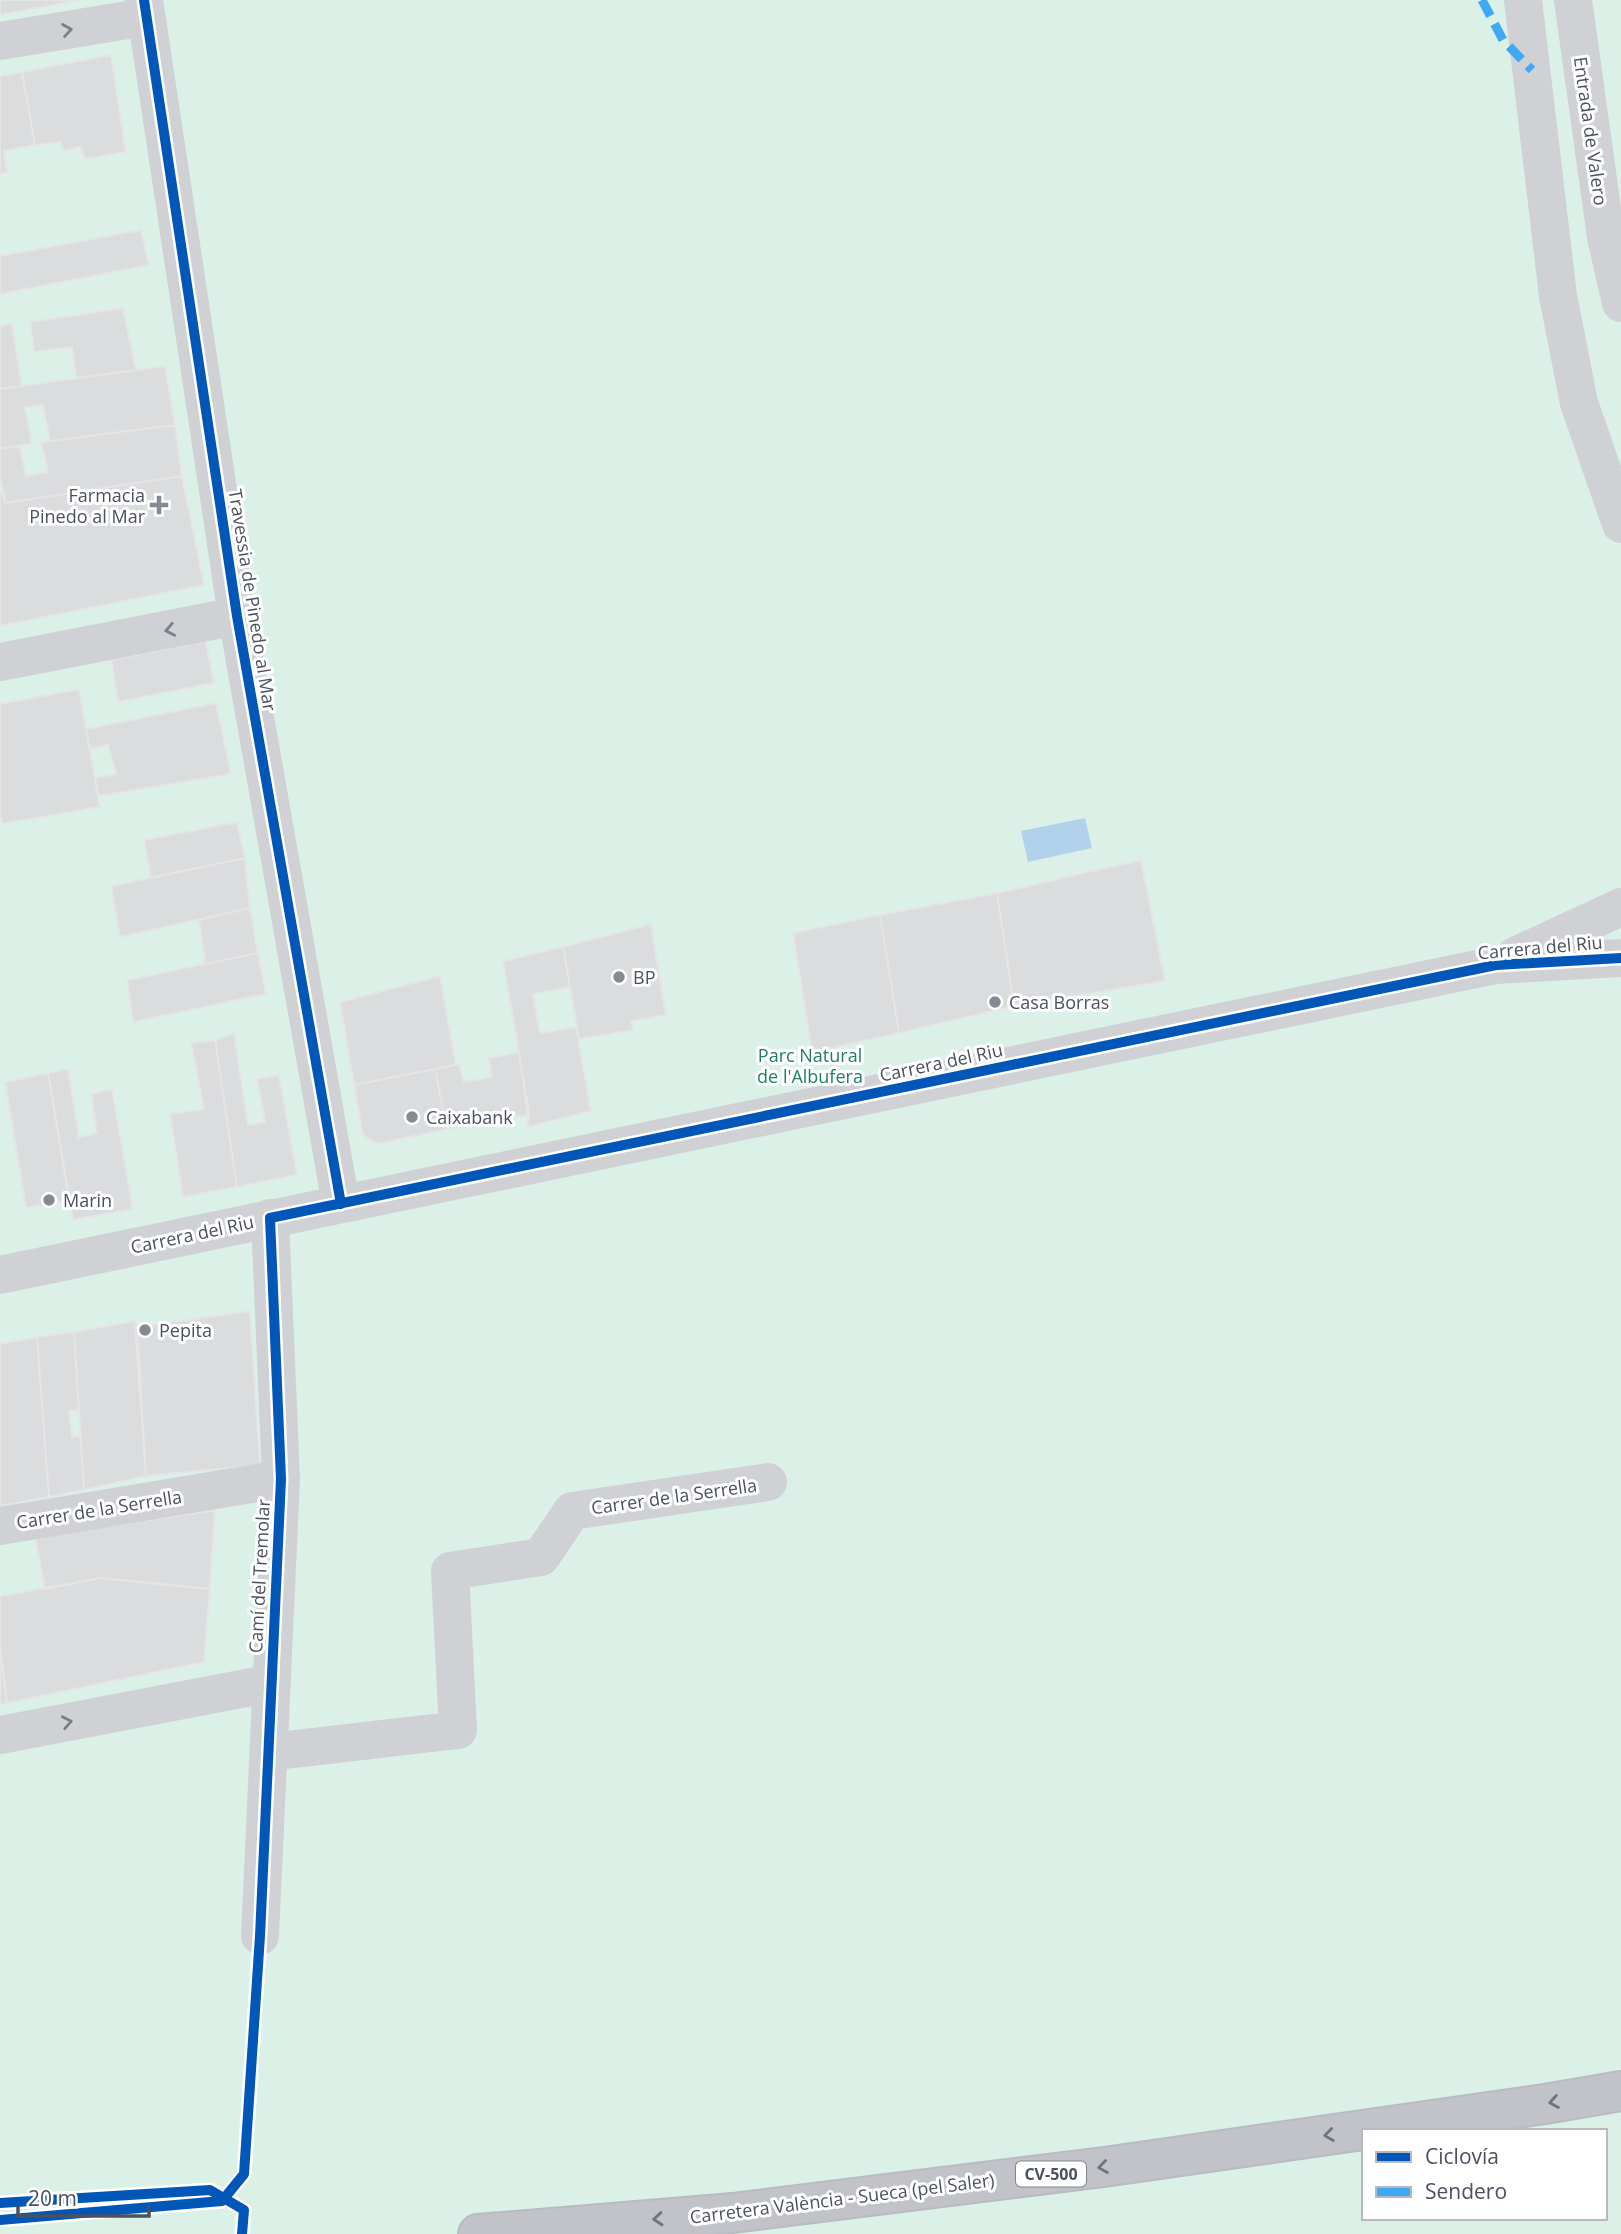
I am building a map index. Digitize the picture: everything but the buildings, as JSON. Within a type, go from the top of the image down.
[{"type":"highway","name":"Carretera València - Sueca (pel Saler)","points":[[1368,2129],[1621,2091]]},
{"type":"highway","name":"Carretera València - Sueca (pel Saler)","points":[[478,2234],[733,2213],[1063,2172],[1362,2130]]},
{"type":"street","points":[[1523,0],[1558,296],[1579,403],[1621,524]]},
{"type":"street","name":"Entrada de Valero","points":[[1573,0],[1606,237],[1621,303]]},
{"type":"street","points":[[0,41],[145,8]]},
{"type":"street","name":"Travessia de Pinedo al Mar","points":[[145,8],[236,616],[341,1204]]},
{"type":"street","points":[[0,662],[236,616]]},
{"type":"street","name":"Carrera del Riu","points":[[1496,965],[1621,907]]},
{"type":"street","name":"Carrera del Riu","points":[[0,1275],[1496,965],[1621,958]]},
{"type":"street","name":"Camí del Tremolar","points":[[260,1936],[281,1479],[270,1218]]},
{"type":"street","name":"Carrer de la Serrella","points":[[0,1526],[281,1479]]},
{"type":"street","name":"Carrer de la Serrella","points":[[269,1752],[458,1730],[450,1572],[541,1557],[572,1511],[768,1482]]},
{"type":"street","points":[[0,1735],[272,1683]]},
{"type":"green space","name":"Parc Natural de l'Albufera","points":[[0,0],[1621,0],[1621,2234],[0,2234]]},
{"type":"water","points":[[1085,818],[1092,848],[1028,862],[1021,831]]},
{"type":"marked path","points":[[1482,0],[1503,40],[1532,70]]},
{"type":"cycle path","points":[[144,0],[237,616],[341,1204]]},
{"type":"cycle path","points":[[0,2220],[222,2201],[244,2174],[260,1936],[281,1479],[270,1218],[1496,965],[1621,958]]},
{"type":"cycle path","points":[[0,2203],[210,2190],[244,2210],[242,2234]]},
{"type":"place","name":"Farmacia Pinedo al Mar","points":[[159,505]]},
{"type":"place","name":"BP","points":[[619,977]]},
{"type":"place","name":"Casa Borras","points":[[995,1002]]},
{"type":"place","name":"Caixabank","points":[[412,1117]]},
{"type":"place","name":"Marin","points":[[49,1200]]},
{"type":"place","name":"Pepita","points":[[145,1330]]}]
